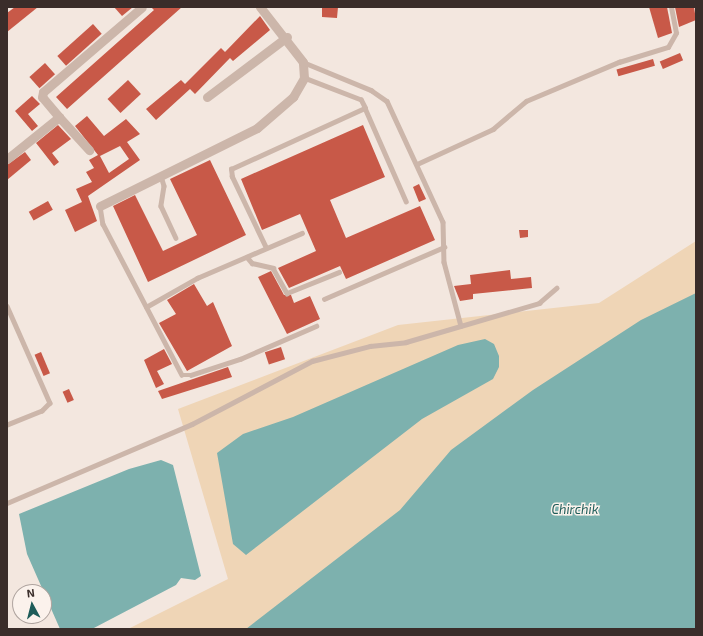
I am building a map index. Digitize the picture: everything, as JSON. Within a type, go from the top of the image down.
[{"type":"street","points":[[89,150],[42,97],[43,92],[142,7]]},
{"type":"street","points":[[100,206],[161,176],[277,114],[293,98],[304,78],[303,62],[287,38],[260,7]]},
{"type":"street","points":[[207,97],[287,38]]},
{"type":"street","points":[[7,159],[60,117]]},
{"type":"lane","points":[[417,164],[493,129],[526,101],[619,62],[668,47],[676,34],[671,7]]},
{"type":"lane","points":[[303,62],[378,93],[392,110],[443,222],[444,247],[461,326]]},
{"type":"lane","points":[[304,78],[361,100],[406,201]]},
{"type":"lane","points":[[266,248],[232,177],[231,169],[365,108]]},
{"type":"lane","points":[[161,176],[164,186],[161,206],[176,238]]},
{"type":"lane","points":[[100,206],[103,224],[179,372],[185,376],[240,359],[316,326]]},
{"type":"lane","points":[[146,307],[197,278],[302,233]]},
{"type":"lane","points":[[324,299],[444,247]]},
{"type":"lane","points":[[247,257],[252,263],[273,268],[287,293],[339,272]]},
{"type":"lane","points":[[7,503],[192,424],[312,361],[370,346],[406,342],[539,303],[556,288]]},
{"type":"lane","points":[[7,306],[50,403],[42,411],[7,425]]},
{"type":"sand","points":[[696,241],[696,591],[688,629],[128,629],[228,579],[178,409],[398,325],[599,303]]},
{"type":"water","name":"Chirchik","points":[[696,293],[696,629],[246,629],[400,510],[451,450],[533,390],[641,320]]},
{"type":"water","points":[[485,339],[494,344],[499,356],[499,367],[493,379],[422,419],[246,555],[233,544],[217,453],[243,434],[293,417],[458,345]]},
{"type":"water","points":[[161,460],[173,465],[201,576],[195,580],[181,578],[176,585],[92,629],[60,629],[52,611],[52,584],[40,584],[27,554],[19,514],[129,469]]},
{"type":"building","points":[[15,7],[38,7],[7,32],[7,13]]},
{"type":"building","points":[[114,7],[133,7],[122,16]]},
{"type":"building","points":[[151,7],[182,7],[67,109],[56,97],[154,10]]},
{"type":"building","points":[[322,7],[338,7],[337,18],[322,17]]},
{"type":"building","points":[[649,7],[667,7],[672,33],[658,38]]},
{"type":"building","points":[[675,7],[694,7],[696,20],[679,27]]},
{"type":"building","points":[[260,16],[270,30],[233,61],[230,58],[195,94],[190,89],[156,120],[146,109],[181,80],[185,84],[221,48],[225,52]]},
{"type":"building","points":[[93,24],[102,34],[66,66],[57,56]]},
{"type":"building","points":[[680,53],[683,60],[663,69],[660,62]]},
{"type":"building","points":[[653,59],[655,66],[618,76],[616,69]]},
{"type":"building","points":[[45,63],[55,74],[39,88],[29,77]]},
{"type":"building","points":[[128,80],[141,94],[120,113],[108,99]]},
{"type":"building","points":[[32,96],[40,104],[28,114],[38,126],[32,131],[15,111]]},
{"type":"building","points":[[87,116],[104,136],[126,119],[140,134],[127,142],[140,160],[88,196],[97,221],[75,232],[65,210],[82,202],[76,189],[92,182],[86,172],[94,168],[89,160],[98,155],[75,126]],"holes":[[[120,146],[129,159],[109,173],[100,156]]]},
{"type":"building","points":[[58,125],[71,139],[52,153],[59,162],[54,166],[36,143]]},
{"type":"building","points":[[363,125],[385,177],[330,200],[346,238],[420,206],[435,240],[346,279],[340,266],[289,288],[278,268],[316,251],[300,214],[262,230],[241,179]]},
{"type":"building","points":[[25,152],[31,160],[7,180],[7,165]]},
{"type":"building","points":[[210,160],[246,235],[148,282],[113,206],[135,195],[163,251],[197,235],[170,179]]},
{"type":"building","points":[[419,184],[426,199],[419,202],[413,187]]},
{"type":"building","points":[[48,201],[53,210],[34,220],[29,212]]},
{"type":"building","points":[[519,230],[528,230],[528,237],[520,238]]},
{"type":"building","points":[[510,270],[511,279],[531,277],[532,288],[473,294],[473,299],[460,301],[454,286],[471,284],[470,275]]},
{"type":"building","points":[[271,271],[284,295],[291,295],[294,303],[310,296],[320,319],[287,334],[258,277]]},
{"type":"building","points":[[194,284],[207,306],[213,302],[232,346],[187,371],[159,323],[176,314],[167,300]]},
{"type":"building","points":[[281,347],[285,359],[269,365],[265,352]]},
{"type":"building","points":[[164,349],[172,364],[157,371],[164,384],[156,388],[144,360]]},
{"type":"building","points":[[41,352],[50,373],[44,376],[35,355]]},
{"type":"building","points":[[228,367],[232,377],[162,399],[158,391]]},
{"type":"building","points":[[69,389],[74,400],[67,403],[63,392]]}]
